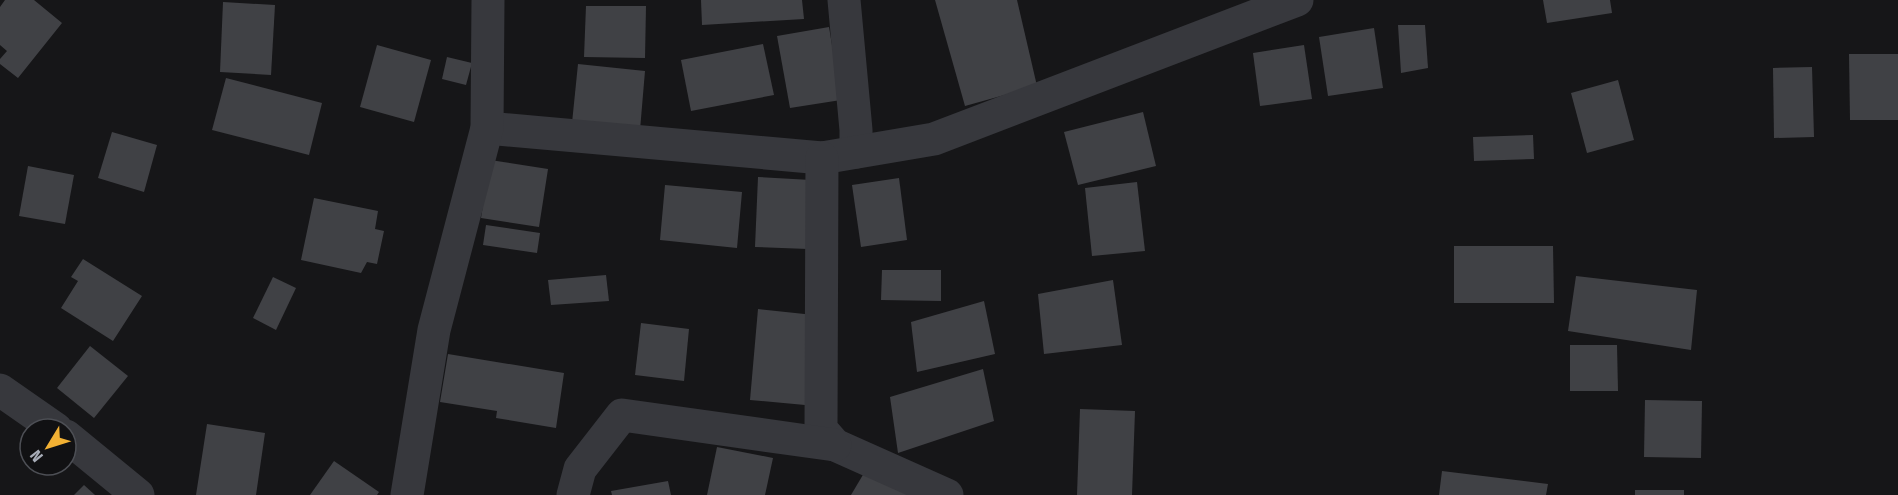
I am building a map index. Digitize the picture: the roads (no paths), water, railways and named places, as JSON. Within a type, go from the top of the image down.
[{"type":"street","points":[[407,495],[434,330],[487,128],[488,0]]},
{"type":"street","points":[[844,0],[856,152]]},
{"type":"street","points":[[487,128],[822,158],[934,139],[1297,0]]},
{"type":"street","points":[[822,158],[821,429],[835,445]]},
{"type":"street","points":[[0,390],[39,417]]},
{"type":"street","points":[[573,495],[580,469],[622,416],[835,445],[947,495]]},
{"type":"street","points":[[78,446],[138,495]]}]
